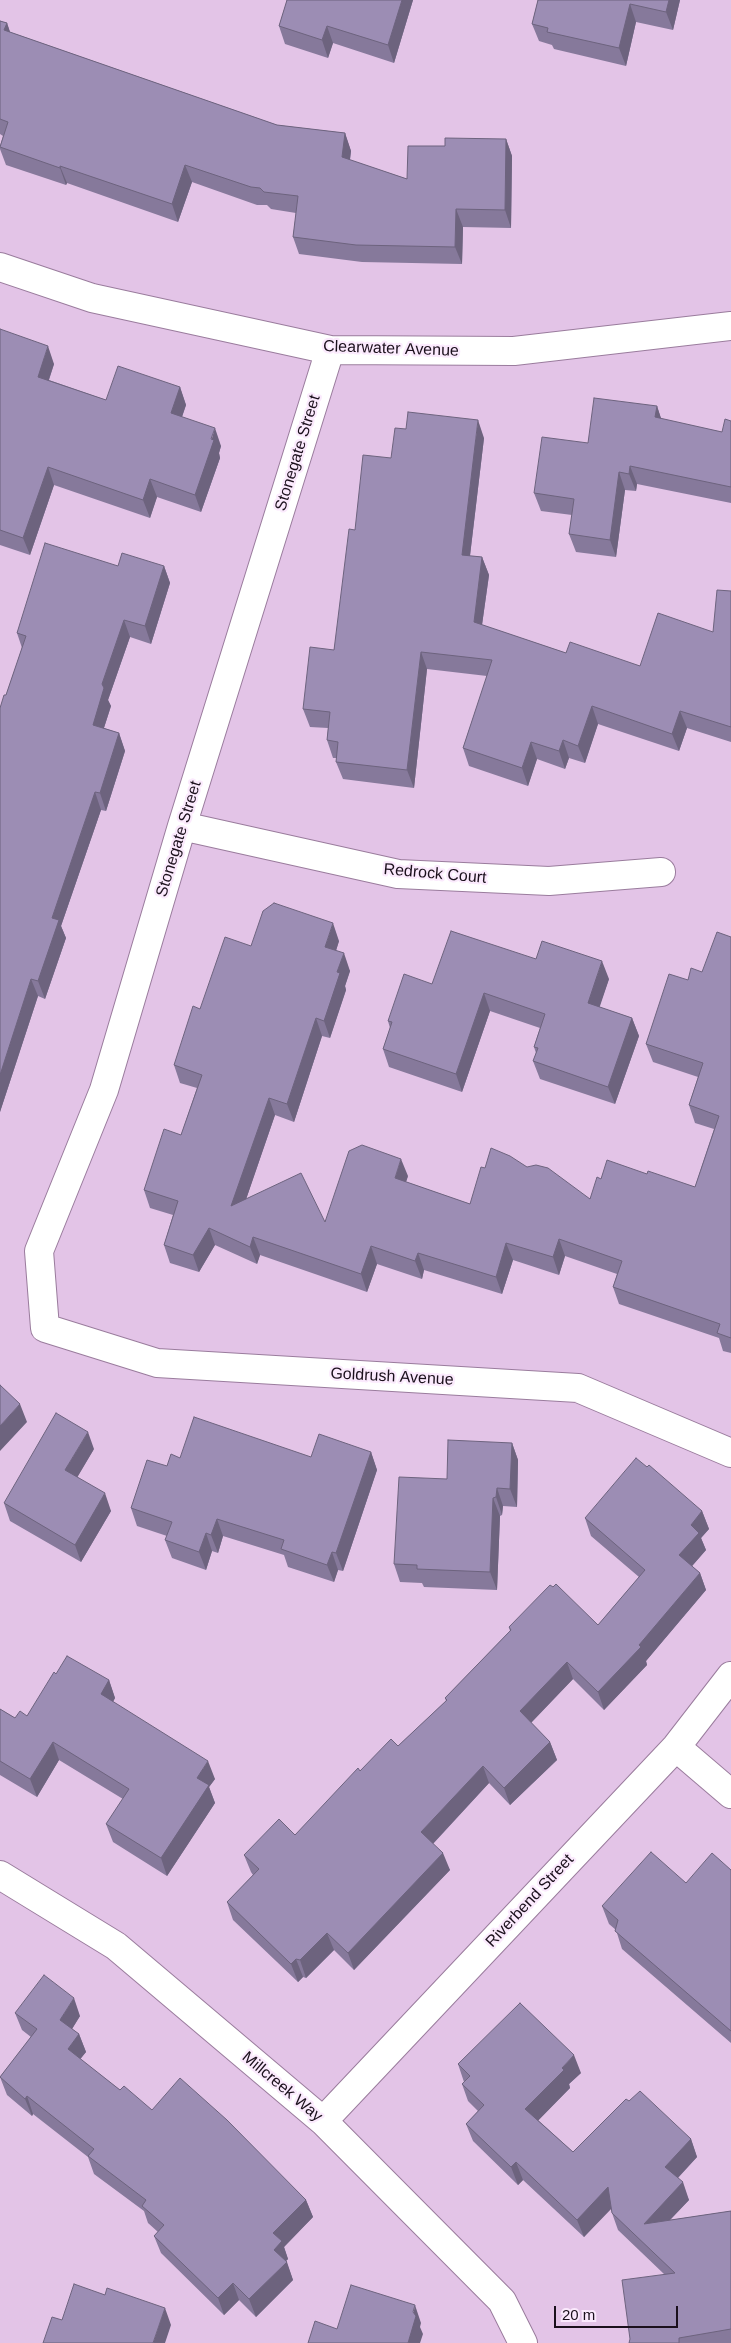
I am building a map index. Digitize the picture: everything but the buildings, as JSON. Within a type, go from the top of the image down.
[{"type":"street","name":"Clearwater Avenue","points":[[0,267],[92,298],[330,350],[514,351],[731,326]]},
{"type":"street","name":"Stonegate Street","points":[[44,1328],[39,1251],[104,1090],[182,826],[330,350]]},
{"type":"street","name":"Redrock Court","points":[[182,826],[398,874],[549,882],[661,872]]},
{"type":"street","name":"Goldrush Avenue","points":[[44,1328],[158,1363],[578,1388],[731,1453]]},
{"type":"street","name":"Riverbend Street","points":[[322,2121],[676,1747],[731,1676]]},
{"type":"street","points":[[676,1747],[731,1794]]},
{"type":"street","name":"Millcreek Way","points":[[0,1875],[116,1946],[322,2121],[502,2301],[523,2343]]}]
